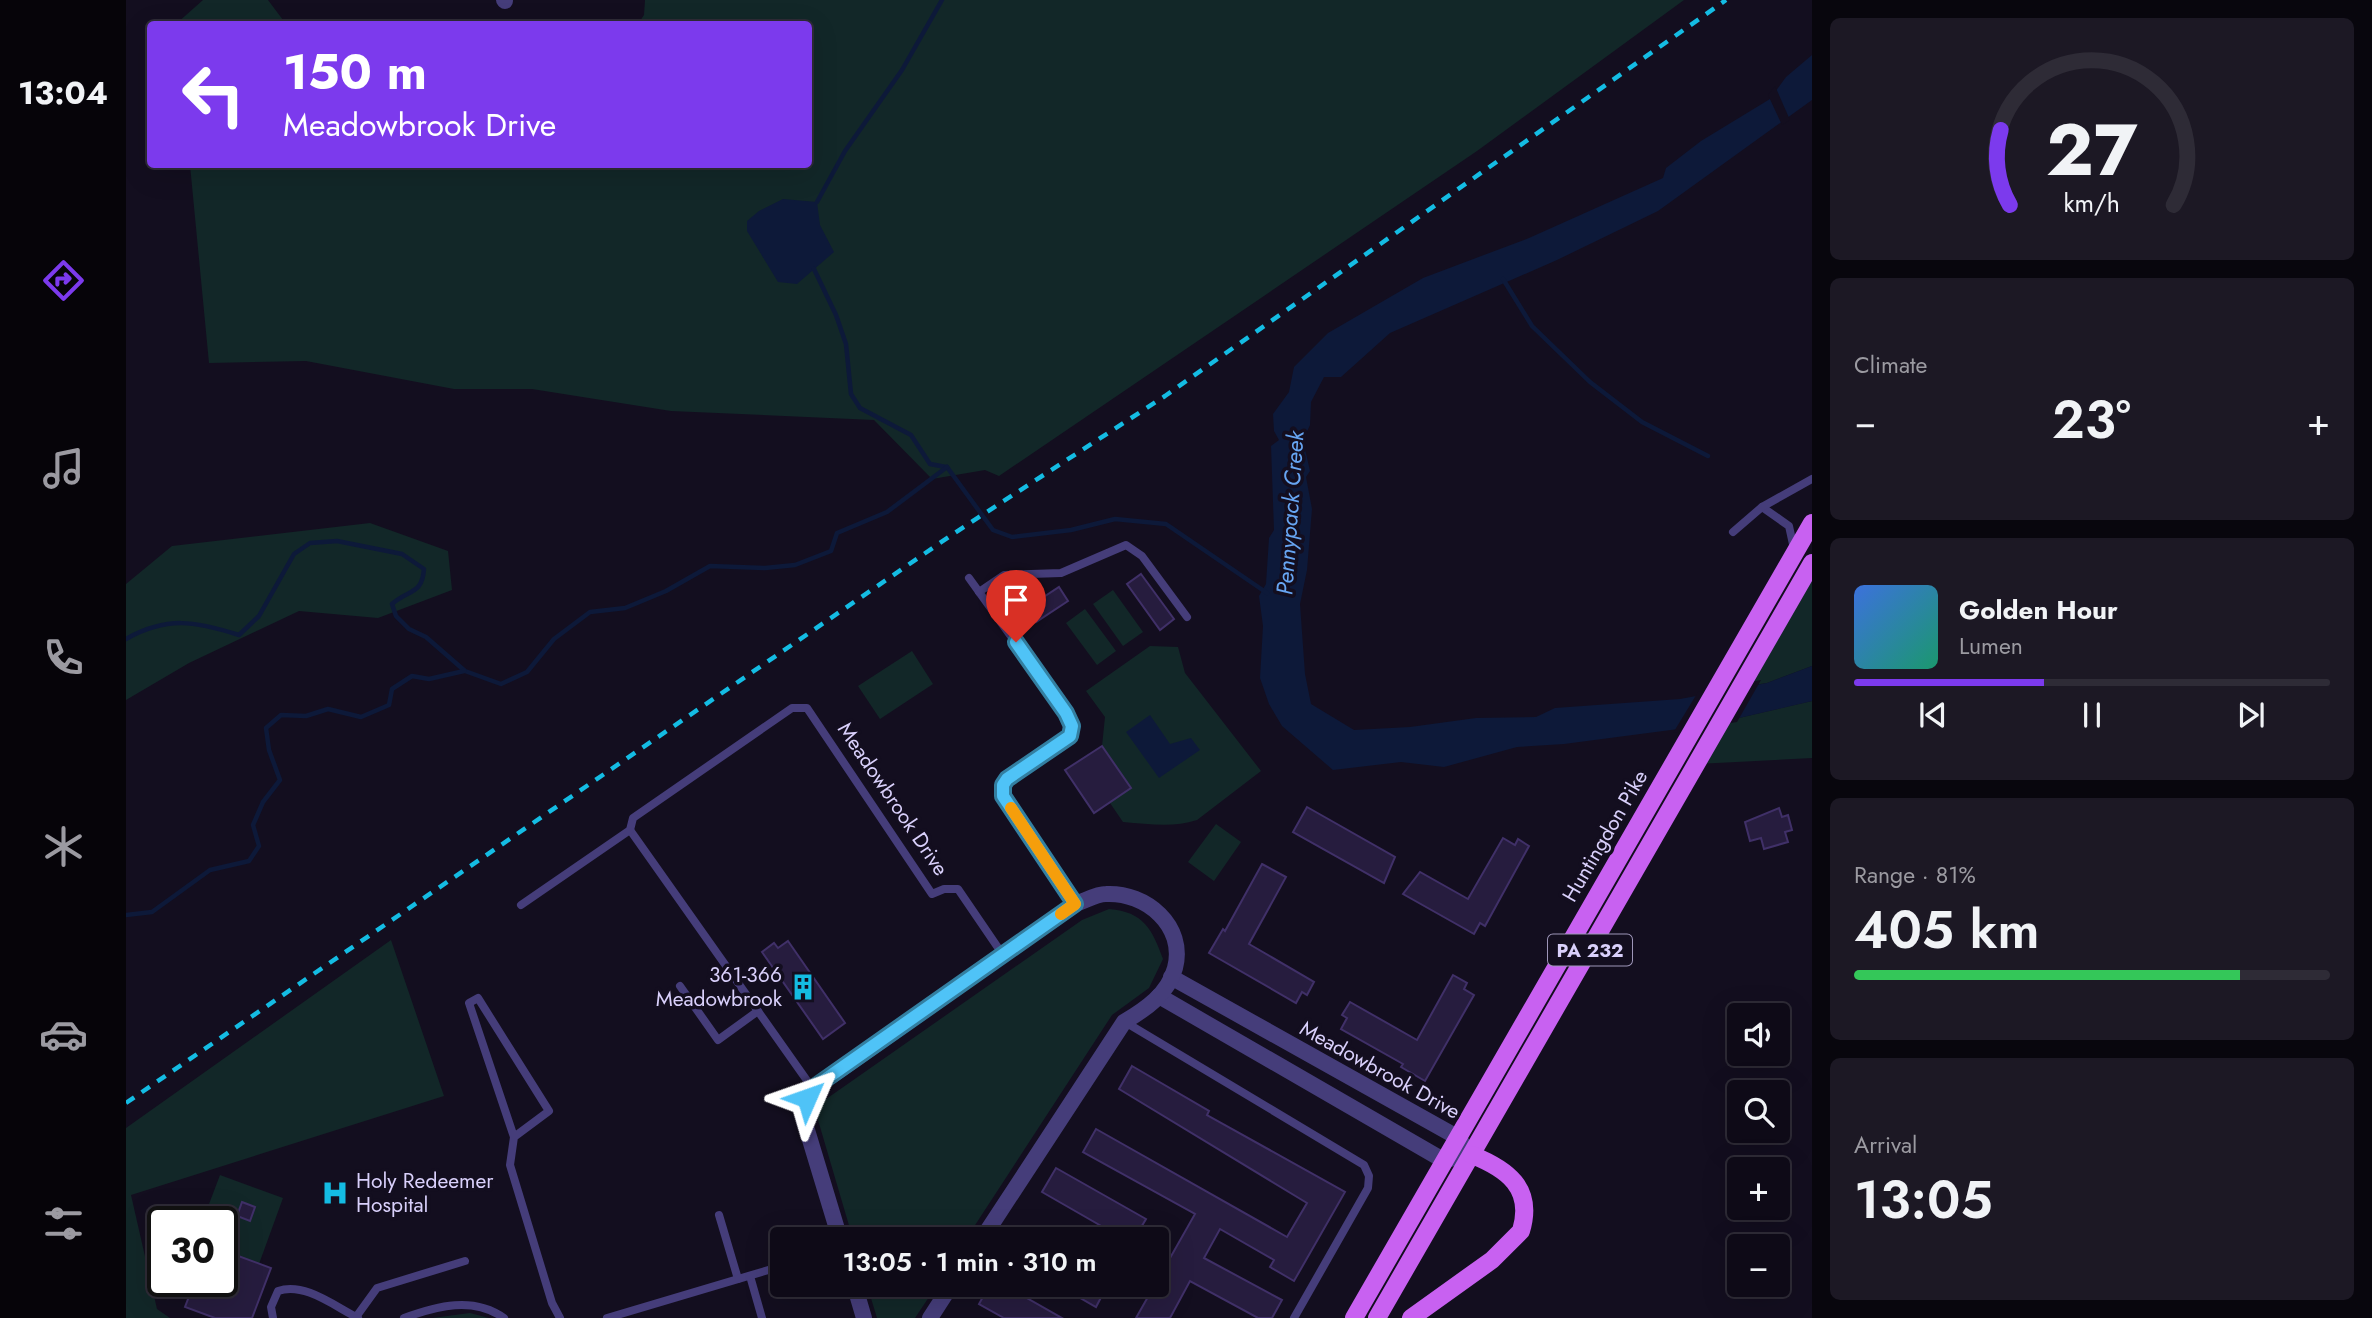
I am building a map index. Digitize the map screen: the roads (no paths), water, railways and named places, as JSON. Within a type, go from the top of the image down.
[{"type":"main road","name":"Huntingdon Pike","points":[[1354,1318],[1812,523]]},
{"type":"main road","name":"Huntingdon Pike","points":[[1377,1318],[1812,564]]},
{"type":"main road","points":[[1411,1318],[1492,1260],[1521,1231],[1523,1203],[1514,1180],[1506,1170],[1472,1155]]},
{"type":"street","points":[[837,1227],[804,1120],[803,1110],[813,1088],[1075,904],[1105,894],[1135,897],[1154,907],[1169,925],[1176,945],[1175,967],[1159,996],[1125,1022],[990,1227]]},
{"type":"street","name":"Meadowbrook Drive","points":[[1171,976],[1457,1137],[1472,1155]]},
{"type":"street","name":"Meadowbrook Drive","points":[[1159,996],[1443,1160]]},
{"type":"street","points":[[1443,1160],[1472,1155]]},
{"type":"street","points":[[858,1297],[864,1318]]},
{"type":"street","points":[[930,1318],[944,1297]]},
{"type":"lane","points":[[1733,532],[1762,507],[1812,479]]},
{"type":"lane","points":[[1762,507],[1788,526],[1795,552]]},
{"type":"lane","points":[[979,592],[1004,575],[1061,573],[1126,545],[1142,556],[1187,617]]},
{"type":"lane","points":[[969,578],[1066,713],[1072,726],[1070,736],[1007,779],[1002,790],[1075,904]]},
{"type":"lane","name":"Meadowbrook Drive","points":[[630,830],[633,818],[792,708],[807,708],[932,894],[944,889],[958,889],[1003,955]]},
{"type":"lane","points":[[521,905],[630,830],[813,1088]]},
{"type":"lane","points":[[680,986],[718,1040],[758,1011]]},
{"type":"lane","points":[[514,1137],[548,1111],[478,998],[468,1003],[514,1137],[510,1165],[552,1303],[560,1318]]},
{"type":"lane","points":[[1125,1022],[1364,1165],[1370,1176],[1368,1188],[1294,1318]]},
{"type":"lane","points":[[719,1215],[737,1279]]},
{"type":"lane","points":[[272,1318],[271,1307],[278,1291],[288,1287],[301,1289],[357,1317],[377,1288],[465,1261]]},
{"type":"lane","points":[[607,1318],[634,1314],[770,1270]]},
{"type":"lane","points":[[750,1276],[762,1318]]},
{"type":"lane","points":[[404,1318],[455,1304],[488,1308],[504,1318]]},
{"type":"water","name":"Pennypack Creek","points":[[1812,55],[1812,100],[1658,211],[1557,260],[1390,333],[1341,377],[1324,377],[1311,402],[1310,425],[1303,440],[1310,471],[1306,477],[1312,509],[1307,570],[1300,604],[1305,674],[1311,704],[1354,730],[1410,727],[1476,718],[1536,717],[1555,708],[1680,699],[1767,683],[1812,666],[1812,701],[1709,725],[1564,744],[1517,747],[1444,767],[1401,762],[1333,770],[1282,726],[1269,704],[1260,678],[1263,626],[1259,596],[1266,584],[1269,538],[1274,530],[1271,446],[1279,440],[1274,431],[1273,414],[1289,392],[1294,367],[1328,333],[1423,278],[1529,238],[1663,178],[1666,168],[1701,141],[1770,99],[1786,77]]},
{"type":"water","points":[[783,199],[817,202],[820,225],[834,252],[797,284],[778,282],[747,231],[747,221],[759,211]]},
{"type":"water","points":[[1150,715],[1170,744],[1191,738],[1200,750],[1159,778],[1126,732]]},
{"type":"waterway","points":[[817,202],[845,151],[902,70],[942,0]]},
{"type":"waterway","points":[[814,269],[836,315],[846,344],[851,394],[860,408],[911,435],[930,464],[946,467]]},
{"type":"waterway","points":[[1503,279],[1532,326],[1590,382],[1642,422],[1708,456]]},
{"type":"waterway","name":"Pennypack Creek","points":[[947,467],[993,530],[1012,537],[1071,530],[1115,519],[1166,524],[1267,593]]},
{"type":"waterway","points":[[126,639],[155,627],[181,623],[209,626],[239,635],[259,616],[294,554],[310,543],[337,541],[402,554],[424,569],[417,588],[392,604],[396,616],[409,629],[426,637],[465,671],[501,684],[527,672],[554,639],[590,612],[625,608],[666,591],[710,566],[765,568],[795,565],[831,551],[837,533],[887,512],[947,467]]},
{"type":"waterway","points":[[126,915],[152,912],[210,870],[249,861],[259,846],[253,825],[263,802],[280,780],[269,750],[266,728],[281,715],[306,716],[328,709],[361,717],[389,705],[392,689],[412,676],[429,679],[464,671]]},
{"type":"railway","points":[[126,1103],[953,534],[1165,396],[1726,0]]},
{"type":"place","name":"361-366 Meadowbrook","points":[[803,987]]},
{"type":"place","name":"Holy Redeemer Hospital","points":[[335,1193]]}]
